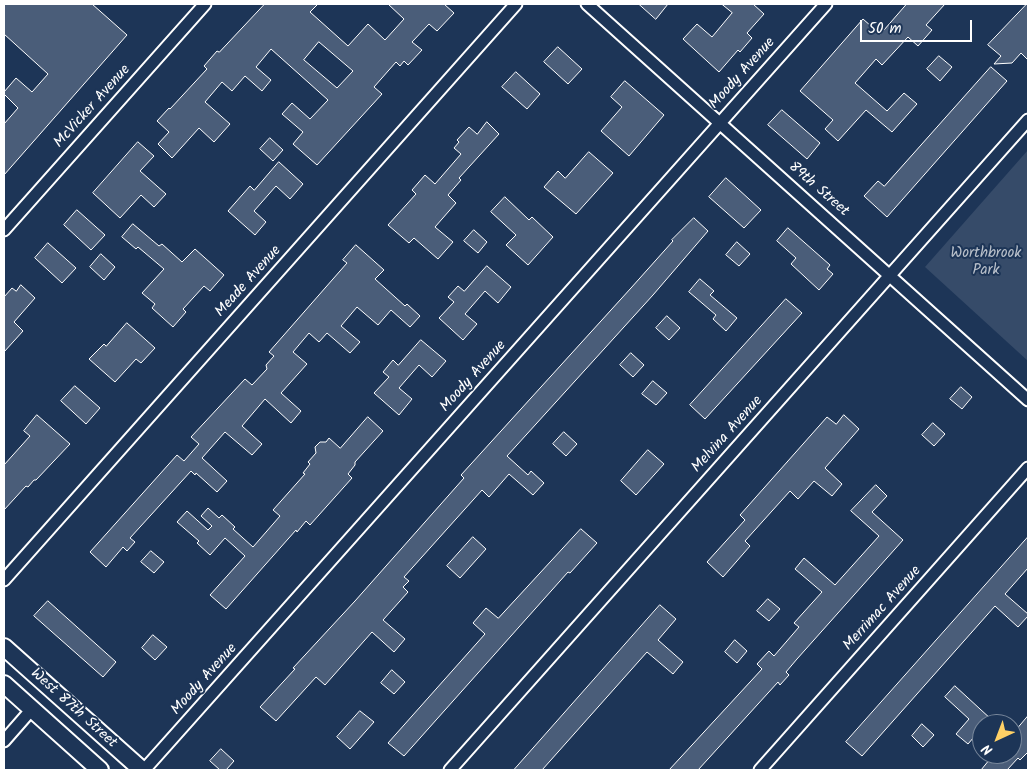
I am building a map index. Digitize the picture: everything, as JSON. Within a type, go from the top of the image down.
[{"type":"main road","name":"West 87th Street","points":[[4,648],[143,770]]},
{"type":"main road","name":"West 87th Street","points":[[4,684],[100,770]]},
{"type":"street","name":"McVicker Avenue","points":[[4,230],[205,4]]},
{"type":"street","name":"Meade Avenue","points":[[4,580],[516,4]]},
{"type":"street","name":"89th Street","points":[[588,4],[1028,400]]},
{"type":"street","name":"Moody Avenue","points":[[143,770],[826,4]]},
{"type":"street","name":"Melvina Avenue","points":[[450,770],[1028,120]]},
{"type":"street","name":"Merrimac Avenue","points":[[760,770],[1028,468]]},
{"type":"street","points":[[4,741],[32,709]]},
{"type":"green space","name":"Worthbrook Park","points":[[1028,150],[1028,361],[925,267]]},
{"type":"building","points":[[4,4],[92,4],[127,35],[4,175],[4,124],[18,108],[4,92],[16,78],[32,92],[48,74],[4,34]]},
{"type":"building","points":[[265,4],[318,4],[310,12],[348,46],[368,24],[385,40],[404,19],[388,4],[444,4],[454,13],[437,31],[429,24],[412,42],[422,50],[408,65],[404,61],[400,66],[396,62],[374,87],[382,94],[317,165],[293,144],[303,132],[282,114],[292,103],[310,119],[328,100],[271,49],[256,67],[271,80],[262,91],[245,76],[232,91],[222,82],[205,102],[230,124],[214,142],[199,128],[172,158],[158,144],[169,132],[157,121],[207,69],[204,66],[217,51],[219,52]],"holes":[[[319,42],[353,71],[337,88],[304,60]]]},
{"type":"building","points":[[639,4],[668,4],[656,19]]},
{"type":"building","points":[[722,4],[753,4],[764,14],[747,33],[752,38],[740,52],[738,50],[719,72],[683,39],[697,24],[712,37],[732,13]]},
{"type":"building","points":[[907,4],[945,4],[926,25],[932,30],[918,46],[908,37],[882,65],[876,59],[855,83],[887,111],[904,93],[917,104],[892,132],[866,110],[838,141],[825,129],[833,120],[800,91],[863,19],[880,34]]},
{"type":"building","points":[[1027,4],[1028,60],[1021,53],[1012,63],[994,64],[1001,56],[988,45]]},
{"type":"building","points":[[558,47],[582,69],[568,84],[544,62]]},
{"type":"building","points":[[939,56],[952,67],[940,81],[927,69]]},
{"type":"building","points":[[991,67],[1007,81],[887,217],[864,196],[878,181],[884,186]]},
{"type":"building","points":[[516,72],[540,94],[527,109],[502,87]]},
{"type":"building","points":[[625,81],[664,115],[629,156],[601,131],[622,107],[611,97]]},
{"type":"building","points":[[782,110],[820,143],[807,159],[768,125]]},
{"type":"building","points":[[487,122],[499,134],[459,178],[461,180],[448,195],[456,203],[435,227],[453,242],[438,259],[414,238],[409,243],[388,225],[416,194],[412,190],[425,175],[435,184],[461,154],[454,148],[459,142],[457,140],[469,127],[477,134]]},
{"type":"building","points":[[270,138],[283,150],[273,161],[260,149]]},
{"type":"building","points":[[138,142],[154,156],[140,171],[166,194],[154,207],[141,195],[120,218],[93,193]]},
{"type":"building","points":[[589,152],[613,173],[576,214],[544,187],[558,171],[565,178]]},
{"type":"building","points":[[279,162],[303,184],[290,199],[276,186],[254,211],[266,222],[255,235],[228,211],[250,186],[254,190]]},
{"type":"building","points":[[726,178],[761,210],[744,228],[709,197]]},
{"type":"building","points":[[505,197],[529,220],[532,217],[553,237],[528,265],[506,245],[516,235],[491,212]]},
{"type":"building","points":[[77,210],[105,235],[91,250],[64,225]]},
{"type":"building","points":[[694,218],[708,231],[653,295],[507,456],[528,475],[531,471],[544,483],[533,495],[509,474],[489,497],[482,490],[404,577],[409,581],[403,587],[408,592],[383,620],[405,639],[394,652],[372,632],[325,685],[316,677],[276,721],[260,707],[464,478],[461,475],[631,288],[672,240]]},
{"type":"building","points":[[133,224],[159,246],[162,244],[182,262],[195,249],[224,275],[210,291],[204,286],[183,309],[186,312],[173,327],[152,308],[155,304],[142,293],[164,269],[138,247],[136,249],[122,237]]},
{"type":"building","points":[[788,228],[830,265],[827,269],[833,274],[819,290],[791,264],[796,258],[777,241]]},
{"type":"building","points":[[474,230],[487,242],[478,253],[464,241]]},
{"type":"building","points":[[737,242],[750,254],[739,266],[726,255]]},
{"type":"building","points":[[48,243],[76,268],[62,283],[35,258]]},
{"type":"building","points":[[356,245],[384,270],[375,279],[405,306],[407,304],[420,316],[410,327],[391,310],[378,325],[357,307],[341,326],[360,342],[350,353],[327,333],[319,342],[309,333],[293,352],[307,364],[281,393],[301,411],[291,423],[265,399],[242,426],[262,444],[252,455],[225,432],[202,458],[227,481],[217,492],[196,473],[195,475],[191,471],[130,538],[135,542],[127,551],[123,547],[106,567],[90,552],[177,455],[184,461],[199,444],[191,437],[245,379],[252,385],[267,369],[266,365],[274,356],[269,352],[347,263],[343,260]]},
{"type":"building","points":[[101,254],[115,267],[104,280],[90,267]]},
{"type":"building","points":[[487,266],[511,287],[498,303],[485,291],[465,314],[477,324],[463,340],[439,318],[454,302],[448,297],[458,286],[464,291]]},
{"type":"building","points":[[700,279],[714,291],[710,295],[737,318],[726,331],[713,319],[716,315],[689,292]]},
{"type":"building","points":[[21,285],[35,298],[14,322],[23,331],[4,352],[4,297],[12,288],[16,291]]},
{"type":"building","points":[[786,299],[802,313],[705,419],[690,405]]},
{"type":"building","points":[[667,316],[680,328],[669,340],[656,328]]},
{"type":"building","points":[[127,323],[155,348],[141,363],[136,359],[115,382],[89,359],[104,344],[106,346]]},
{"type":"building","points":[[421,340],[446,361],[432,377],[419,365],[399,388],[412,399],[399,415],[374,393],[389,377],[383,372],[393,360],[398,365]]},
{"type":"building","points":[[631,353],[644,365],[633,377],[620,365]]},
{"type":"building","points":[[653,381],[667,393],[656,405],[642,394]]},
{"type":"building","points":[[75,386],[100,408],[86,424],[61,401]]},
{"type":"building","points":[[961,387],[972,397],[962,409],[950,399]]},
{"type":"building","points":[[37,415],[70,444],[4,510],[4,465],[30,436],[24,431]]},
{"type":"building","points":[[844,415],[859,429],[825,468],[842,484],[832,496],[814,481],[798,499],[790,491],[745,541],[750,546],[723,577],[707,562],[745,520],[740,515],[827,417],[836,424]]},
{"type":"building","points":[[368,417],[383,431],[355,462],[355,465],[348,474],[352,478],[310,525],[306,521],[297,532],[296,530],[226,609],[210,595],[245,556],[225,538],[210,555],[197,543],[199,541],[177,522],[187,511],[208,530],[212,526],[201,516],[208,508],[219,518],[222,515],[235,527],[233,529],[253,547],[280,516],[273,510],[305,474],[303,473],[310,464],[308,462],[316,453],[315,447],[320,442],[326,442],[329,438],[340,448]]},
{"type":"building","points":[[933,423],[945,434],[934,446],[922,435]]},
{"type":"building","points":[[564,432],[577,444],[566,456],[553,444]]},
{"type":"building","points":[[648,450],[664,464],[636,495],[621,481]]},
{"type":"building","points":[[876,485],[887,496],[872,512],[903,540],[786,672],[789,675],[780,685],[778,682],[698,770],[669,770],[762,669],[757,664],[769,651],[774,656],[799,627],[794,623],[822,592],[795,569],[804,558],[835,585],[879,536],[851,511]]},
{"type":"building","points":[[581,529],[597,543],[570,573],[568,572],[404,756],[388,743],[485,634],[473,623],[486,608],[498,618]]},
{"type":"building","points":[[473,537],[486,549],[460,578],[447,566]]},
{"type":"building","points":[[1028,537],[1028,568],[1005,594],[1028,616],[1018,627],[995,606],[862,756],[846,742]]},
{"type":"building","points":[[151,551],[164,562],[154,573],[141,562]]},
{"type":"building","points":[[768,599],[780,609],[769,621],[757,611]]},
{"type":"building","points":[[48,601],[116,662],[103,677],[34,616]]},
{"type":"building","points":[[660,605],[676,619],[658,640],[683,662],[673,674],[647,652],[542,770],[514,770]]},
{"type":"building","points":[[153,635],[167,647],[155,660],[142,648]]},
{"type":"building","points":[[735,640],[747,651],[737,663],[725,652]]},
{"type":"building","points":[[392,670],[405,682],[394,694],[381,683]]},
{"type":"building","points":[[955,686],[985,714],[972,714],[972,739],[968,744],[956,734],[969,719],[945,697]]},
{"type":"building","points":[[360,711],[374,722],[350,749],[337,737]]},
{"type":"building","points":[[1028,716],[1028,752],[1022,758],[1022,723]]},
{"type":"building","points":[[922,724],[934,735],[923,747],[912,736]]},
{"type":"building","points":[[221,749],[234,761],[226,770],[220,770],[210,761]]},
{"type":"building","points":[[986,764],[1012,764],[1007,770],[981,770]]}]
